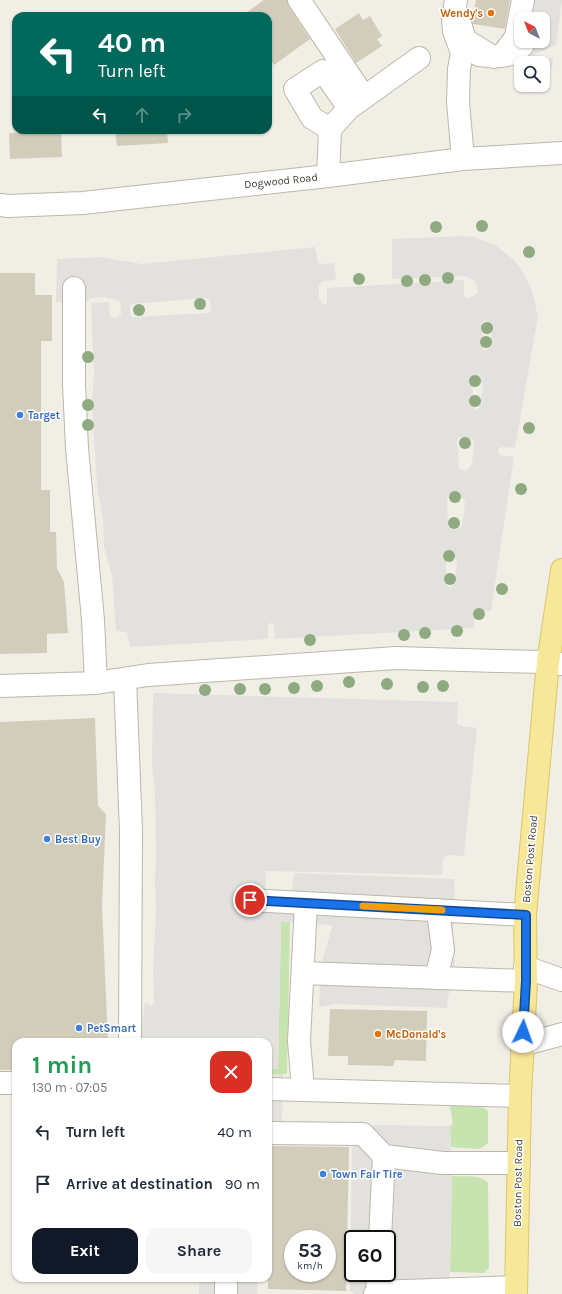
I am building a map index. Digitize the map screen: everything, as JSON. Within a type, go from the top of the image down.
[{"type":"main road","name":"Boston Post Road","points":[[516,1291],[526,915],[555,663],[562,570]]},
{"type":"street","points":[[299,0],[357,102]]},
{"type":"street","points":[[456,0],[453,18],[454,31],[462,53],[459,69],[458,102],[463,159]]},
{"type":"street","points":[[464,0],[460,24],[465,40],[497,57]]},
{"type":"street","points":[[497,57],[510,47],[516,38],[523,0]]},
{"type":"street","points":[[531,12],[532,0]]},
{"type":"street","points":[[462,53],[497,57],[513,54],[521,48]]},
{"type":"street","points":[[328,176],[330,130],[357,102],[419,58]]},
{"type":"street","points":[[330,130],[312,118],[295,89],[323,71],[357,102]]},
{"type":"street","name":"Dogwood Road","points":[[0,205],[83,203],[328,176],[463,159],[562,153]]},
{"type":"street","points":[[74,288],[74,385],[77,448],[93,620],[96,683]]},
{"type":"street","points":[[0,686],[96,683],[148,675],[396,658],[555,663]]},
{"type":"street","points":[[126,679],[131,831],[130,1038]]},
{"type":"street","points":[[250,900],[526,915]]},
{"type":"street","points":[[303,1090],[299,1041],[306,903]]},
{"type":"street","points":[[436,978],[443,950],[438,910]]},
{"type":"street","points":[[303,973],[436,978],[525,974],[562,980]]},
{"type":"street","points":[[522,1045],[562,1034]]},
{"type":"street","points":[[0,1083],[12,1083]]},
{"type":"street","points":[[272,1089],[520,1096]]},
{"type":"street","points":[[272,1133],[363,1134],[384,1156],[443,1163],[519,1163]]},
{"type":"street","points":[[380,1230],[384,1156]]},
{"type":"street","points":[[226,1282],[226,1294]]},
{"type":"street","points":[[377,1286],[516,1291]]},
{"type":"green space","points":[[281,922],[290,922],[287,1074],[272,1074],[272,1069],[278,1069]]},
{"type":"green space","points":[[469,1105],[482,1107],[488,1111],[488,1143],[480,1149],[451,1147],[450,1126],[453,1124],[450,1107]]},
{"type":"green space","points":[[453,1176],[472,1176],[481,1178],[488,1183],[489,1268],[484,1273],[450,1272]]},
{"type":"shaded area","points":[[528,0],[562,0],[556,45],[550,48],[550,12],[526,12]]},
{"type":"shaded area","points":[[515,48],[549,48],[535,54],[541,56],[518,56]]},
{"type":"shaded area","points":[[550,58],[553,58],[552,68],[550,68]]},
{"type":"shaded area","points":[[462,236],[474,237],[495,245],[513,259],[520,267],[531,288],[538,316],[515,448],[502,447],[498,449],[499,454],[501,455],[514,457],[491,611],[475,611],[474,628],[275,639],[274,625],[271,623],[268,624],[268,639],[130,647],[127,632],[116,631],[112,576],[104,546],[103,520],[97,487],[92,404],[94,373],[91,303],[109,302],[110,316],[117,318],[121,314],[120,302],[103,297],[91,298],[87,302],[56,302],[57,259],[99,257],[142,264],[315,247],[318,263],[334,263],[336,280],[324,281],[319,285],[319,298],[325,305],[327,303],[327,288],[464,280],[464,295],[467,298],[478,292],[478,287],[474,280],[464,276],[392,279],[392,239]],"holes":[[[207,298],[210,300],[211,310],[208,313],[132,317],[130,315],[130,306],[132,304]],[[485,320],[490,324],[492,329],[490,347],[486,351],[482,349],[482,323]],[[475,378],[479,380],[483,386],[479,408],[477,411],[474,408],[472,382]],[[459,437],[470,438],[474,442],[472,464],[466,471],[460,470],[459,468],[457,441]],[[449,495],[460,496],[465,503],[462,525],[454,530],[448,526],[447,499]],[[449,553],[455,557],[457,564],[453,585],[450,587],[447,586],[446,557]]]},
{"type":"shaded area","points":[[153,693],[458,702],[457,724],[477,728],[464,856],[447,855],[443,858],[442,875],[266,871],[265,891],[291,898],[294,873],[454,879],[455,901],[451,942],[455,965],[447,1008],[336,1004],[319,1007],[321,964],[332,927],[330,925],[281,922],[278,1069],[272,1069],[272,1038],[140,1038],[145,1002],[151,1006],[154,1003],[153,969],[156,910],[156,852],[155,794],[152,765]]},
{"type":"shaded area","points":[[272,1074],[283,1074],[282,1121],[272,1121]]},
{"type":"shaded area","points":[[373,1125],[450,1126],[452,1177],[449,1294],[355,1294],[350,1291],[350,1282],[396,1282],[396,1230],[351,1230],[352,1144]]},
{"type":"shaded area","points":[[199,1282],[258,1282],[257,1294],[199,1294]]},
{"type":"building","points":[[264,0],[287,0],[289,7],[310,39],[274,65],[272,62],[272,12],[248,12]]},
{"type":"building","name":"Wendy's","points":[[476,0],[510,0],[505,29],[473,24],[472,21]]},
{"type":"building","points":[[359,13],[363,20],[370,16],[382,36],[377,39],[382,46],[356,63],[335,29]]},
{"type":"building","points":[[9,133],[61,134],[62,157],[10,159]]},
{"type":"building","points":[[116,134],[167,134],[168,143],[117,146]]},
{"type":"building","name":"Target","points":[[0,273],[35,273],[35,295],[52,295],[52,341],[41,341],[41,490],[50,490],[50,532],[56,532],[57,568],[64,582],[68,633],[47,634],[47,653],[0,654]]},
{"type":"building","points":[[95,718],[98,806],[106,814],[102,906],[108,1038],[12,1038],[12,1070],[0,1070],[0,722]]},
{"type":"building","name":"McDonald's","points":[[330,1009],[427,1011],[426,1061],[395,1060],[393,1066],[348,1065],[348,1056],[328,1056]]},
{"type":"building","points":[[272,1146],[349,1147],[347,1230],[344,1230],[344,1282],[346,1282],[346,1291],[268,1289],[268,1282],[272,1282]]},
{"type":"slow traffic","points":[[363,906],[442,910]]},
{"type":"place","name":"Wendy's","points":[[491,13]]},
{"type":"place","name":"Target","points":[[20,415]]},
{"type":"place","name":"Best Buy","points":[[47,839]]},
{"type":"place","name":"PetSmart","points":[[79,1028]]},
{"type":"place","name":"McDonald's","points":[[378,1034]]},
{"type":"place","name":"Town Fair Tire","points":[[323,1174]]},
{"type":"route","points":[[250,900],[526,915],[526,981],[523,1032]]}]
